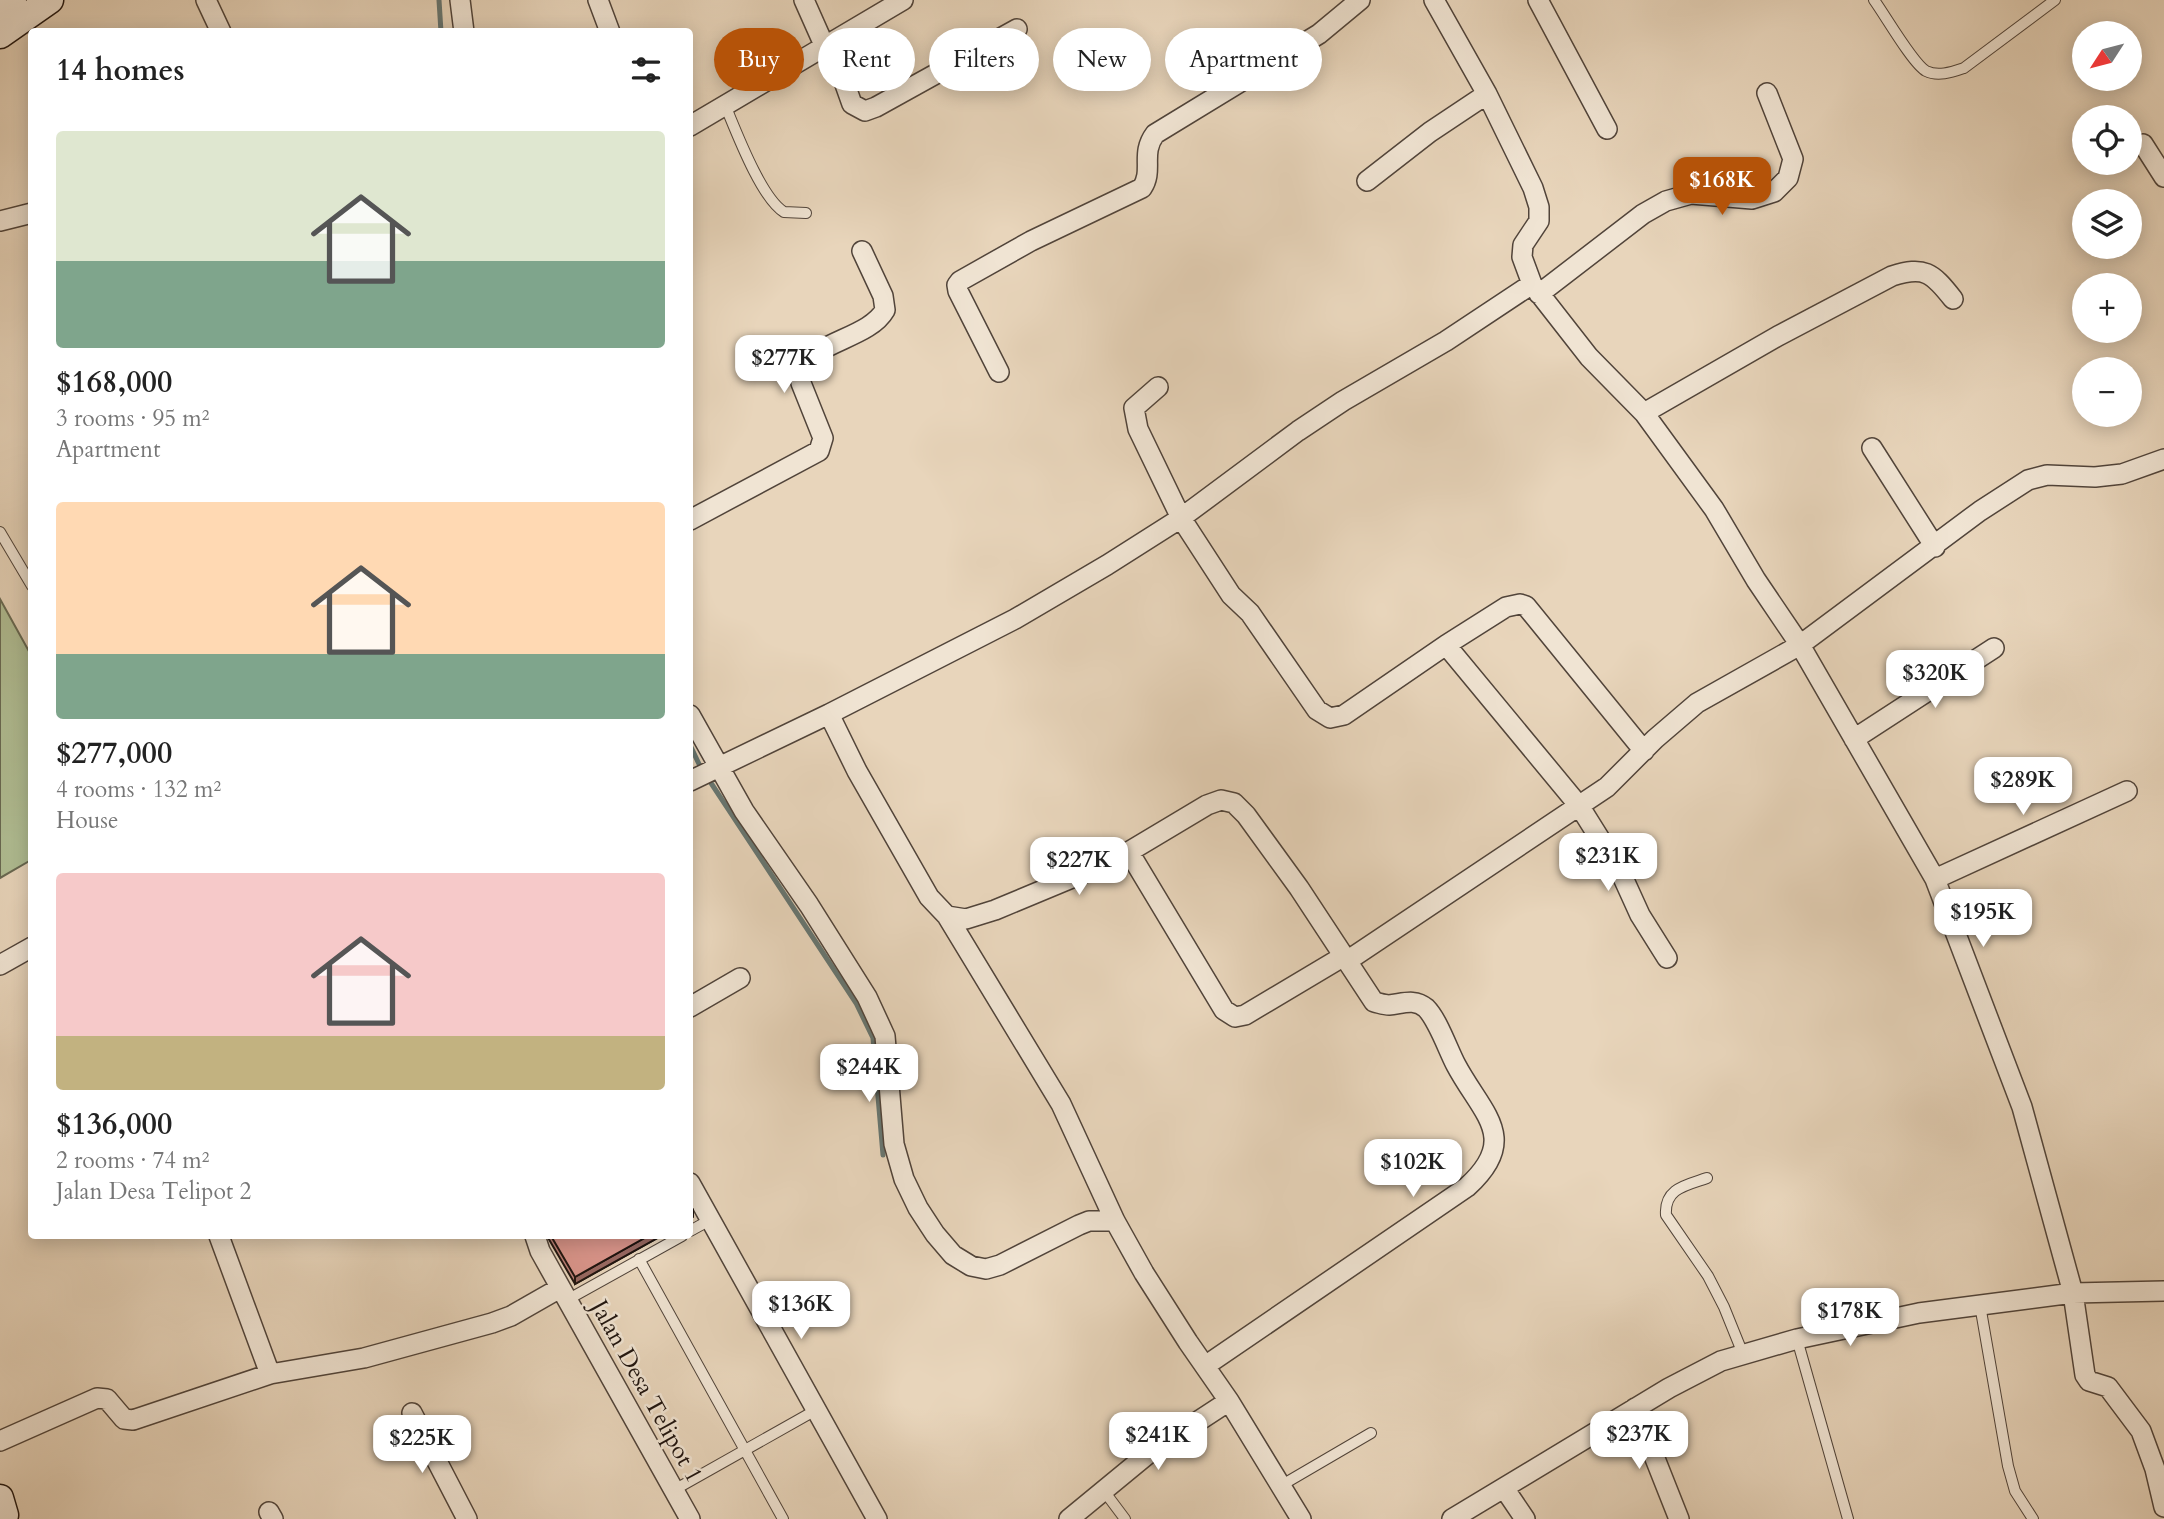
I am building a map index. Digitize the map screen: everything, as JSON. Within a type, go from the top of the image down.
[{"type":"main road","points":[[0,17],[13,0]]},
{"type":"main road","points":[[0,34],[42,2]]},
{"type":"street","points":[[206,0],[220,28]]},
{"type":"street","points":[[460,0],[464,28]]},
{"type":"street","points":[[598,0],[608,28]]},
{"type":"street","points":[[804,0],[819,28]]},
{"type":"street","points":[[854,28],[903,0]]},
{"type":"street","points":[[999,372],[958,291],[957,285],[960,281],[1031,240],[1142,188],[1147,180],[1148,143],[1155,134],[1320,34],[1360,0]]},
{"type":"street","points":[[1434,0],[1487,94],[1533,188],[1539,206],[1539,221],[1523,245],[1522,257],[1536,289],[1589,357],[1644,413],[1714,509],[1756,580],[1800,645],[1936,879],[2022,1107],[2073,1293],[2085,1375],[2089,1381],[2108,1387],[2141,1431],[2155,1469],[2164,1507]]},
{"type":"street","points":[[1538,0],[1607,129]]},
{"type":"street","points":[[693,124],[818,48]]},
{"type":"street","points":[[847,91],[852,104],[865,111],[905,91]]},
{"type":"street","points":[[693,778],[829,714],[1015,619],[1107,565],[1181,518],[1343,401],[1536,289],[1643,214],[1666,201],[1691,194],[1752,199],[1774,192],[1788,178],[1793,159],[1767,93]]},
{"type":"street","points":[[1367,181],[1430,132],[1487,94]]},
{"type":"street","points":[[2143,144],[2164,177]]},
{"type":"street","points":[[0,221],[28,215]]},
{"type":"street","points":[[693,518],[819,451],[823,438],[801,383],[801,369],[809,359],[876,320],[885,310],[884,296],[862,251]]},
{"type":"street","points":[[1644,413],[1778,336],[1892,276],[1910,271],[1926,271],[1953,299]]},
{"type":"street","points":[[1158,387],[1134,408],[1138,429],[1181,518],[1231,595],[1250,613],[1323,715],[1330,718],[1344,715],[1446,645],[1513,604],[1526,606],[1644,751]]},
{"type":"street","points":[[1872,448],[1935,547]]},
{"type":"street","points":[[1129,852],[1224,1010],[1235,1017],[1245,1015],[1345,959],[1580,807],[1607,787],[1697,703],[1800,645],[1980,511],[2028,480],[2047,475],[2095,477],[2122,474],[2164,459]]},
{"type":"street","points":[[1446,645],[1580,807],[1620,871],[1640,915],[1667,958]]},
{"type":"street","points":[[1854,739],[1994,648]]},
{"type":"street","points":[[829,714],[857,771],[929,897],[947,916],[1060,1104],[1115,1221],[1144,1273],[1229,1401],[1301,1519]]},
{"type":"street","points":[[693,721],[744,811],[867,997],[885,1036],[894,1144],[904,1179],[934,1234],[953,1255],[971,1266],[986,1269],[1000,1265],[1079,1225],[1115,1221]]},
{"type":"street","points":[[1936,879],[2127,791]]},
{"type":"street","points":[[947,916],[966,919],[995,910],[1115,860],[1221,800],[1234,803],[1246,815],[1300,888],[1374,1002],[1388,1005],[1414,1002],[1426,1008],[1491,1125],[1494,1140],[1492,1158],[1483,1172],[1467,1187],[1205,1366]]},
{"type":"street","points":[[0,965],[28,949]]},
{"type":"street","points":[[693,1005],[740,978]]},
{"type":"street","points":[[693,1189],[877,1519]]},
{"type":"street","points":[[220,1239],[270,1374]]},
{"type":"street","name":"Jalan Desa Telipot 1","points":[[536,1239],[540,1251],[690,1519]]},
{"type":"street","points":[[1452,1519],[1635,1408],[1721,1361],[1797,1339],[1919,1312],[2073,1293],[2164,1291]]},
{"type":"street","points":[[0,1441],[97,1398],[107,1399],[124,1419],[133,1420],[270,1374],[364,1358],[492,1323],[564,1294]]},
{"type":"street","points":[[1069,1519],[1148,1454],[1229,1401]]},
{"type":"street","points":[[1635,1408],[1679,1519]]},
{"type":"street","points":[[412,1413],[467,1519]]},
{"type":"street","points":[[1504,1488],[1525,1519]]},
{"type":"lane","points":[[1874,0],[1914,59],[1924,70],[1934,74],[1964,68],[2055,0]]},
{"type":"lane","points":[[725,105],[748,158],[773,203],[784,212],[806,213]]},
{"type":"lane","points":[[0,531],[28,579]]},
{"type":"lane","points":[[1707,1178],[1672,1193],[1665,1203],[1666,1214],[1708,1276],[1743,1354]]},
{"type":"lane","points":[[693,1229],[710,1220]]},
{"type":"lane","points":[[564,1294],[676,1239]]},
{"type":"lane","points":[[639,1259],[783,1519]]},
{"type":"lane","points":[[1980,1305],[2008,1466],[2015,1491],[2033,1519]]},
{"type":"lane","points":[[1797,1339],[1848,1519]]},
{"type":"lane","points":[[674,1490],[816,1410]]},
{"type":"lane","points":[[1282,1485],[1371,1433]]},
{"type":"lane","points":[[1104,1491],[1125,1519]]},
{"type":"green space","points":[[0,599],[28,650],[28,862],[0,878]]},
{"type":"building","points":[[553,1239],[643,1239],[575,1277]]},
{"type":"waterway","points":[[439,0],[441,28]]},
{"type":"waterway","points":[[693,751],[699,764]]},
{"type":"waterway","points":[[711,783],[856,1003],[873,1038],[883,1155]]}]
